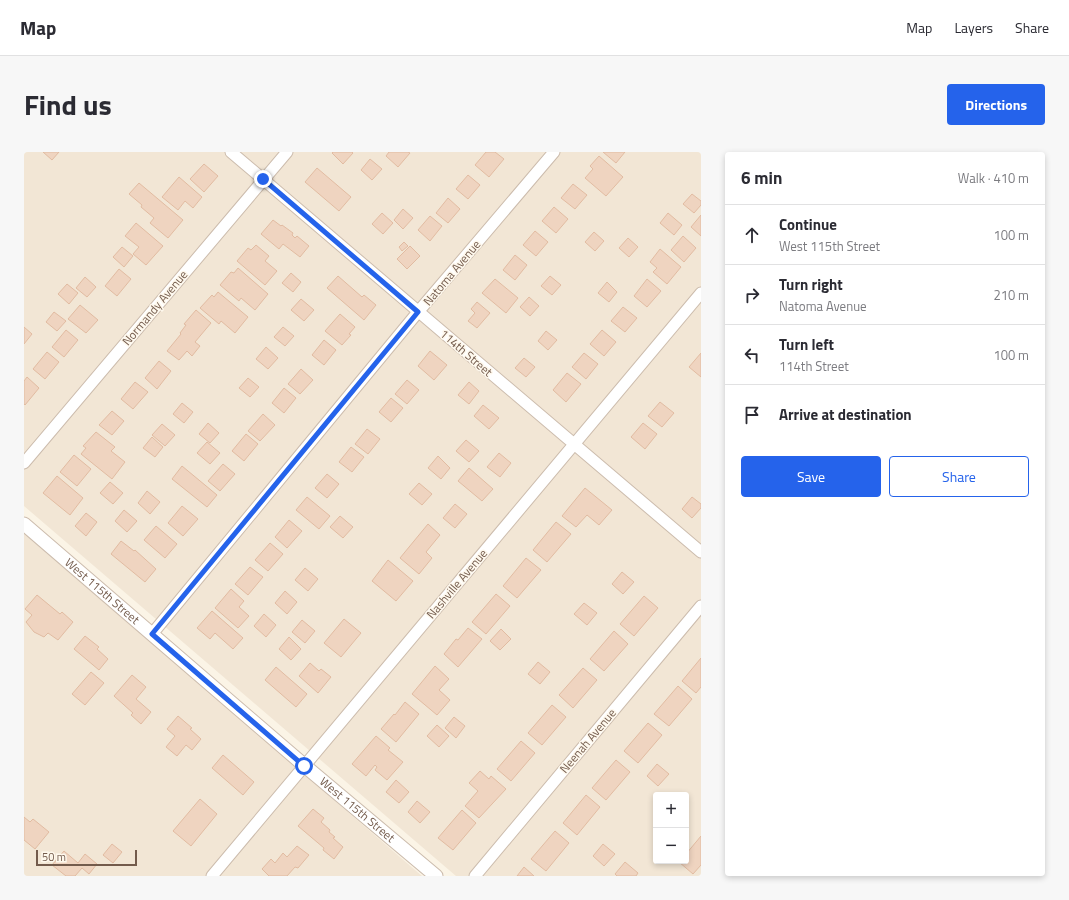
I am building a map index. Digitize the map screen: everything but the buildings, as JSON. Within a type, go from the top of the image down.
[{"type":"street","name":"114th Street","points":[[231,152],[701,552]]},
{"type":"street","name":"Normandy Avenue","points":[[24,463],[287,152]]},
{"type":"street","name":"Natoma Avenue","points":[[152,634],[418,312],[554,152]]},
{"type":"street","name":"Nashville Avenue","points":[[212,876],[701,293]]},
{"type":"street","name":"West 115th Street","points":[[24,524],[304,766],[436,876]]},
{"type":"street","name":"Neenah Avenue","points":[[475,876],[701,606]]},
{"type":"shaded area","points":[[24,152],[701,152],[701,876],[456,876],[24,506]]},
{"type":"shaded area","points":[[24,534],[182,669],[422,876],[24,876]]},
{"type":"route","points":[[263,179],[418,312],[152,634],[304,766]]}]
